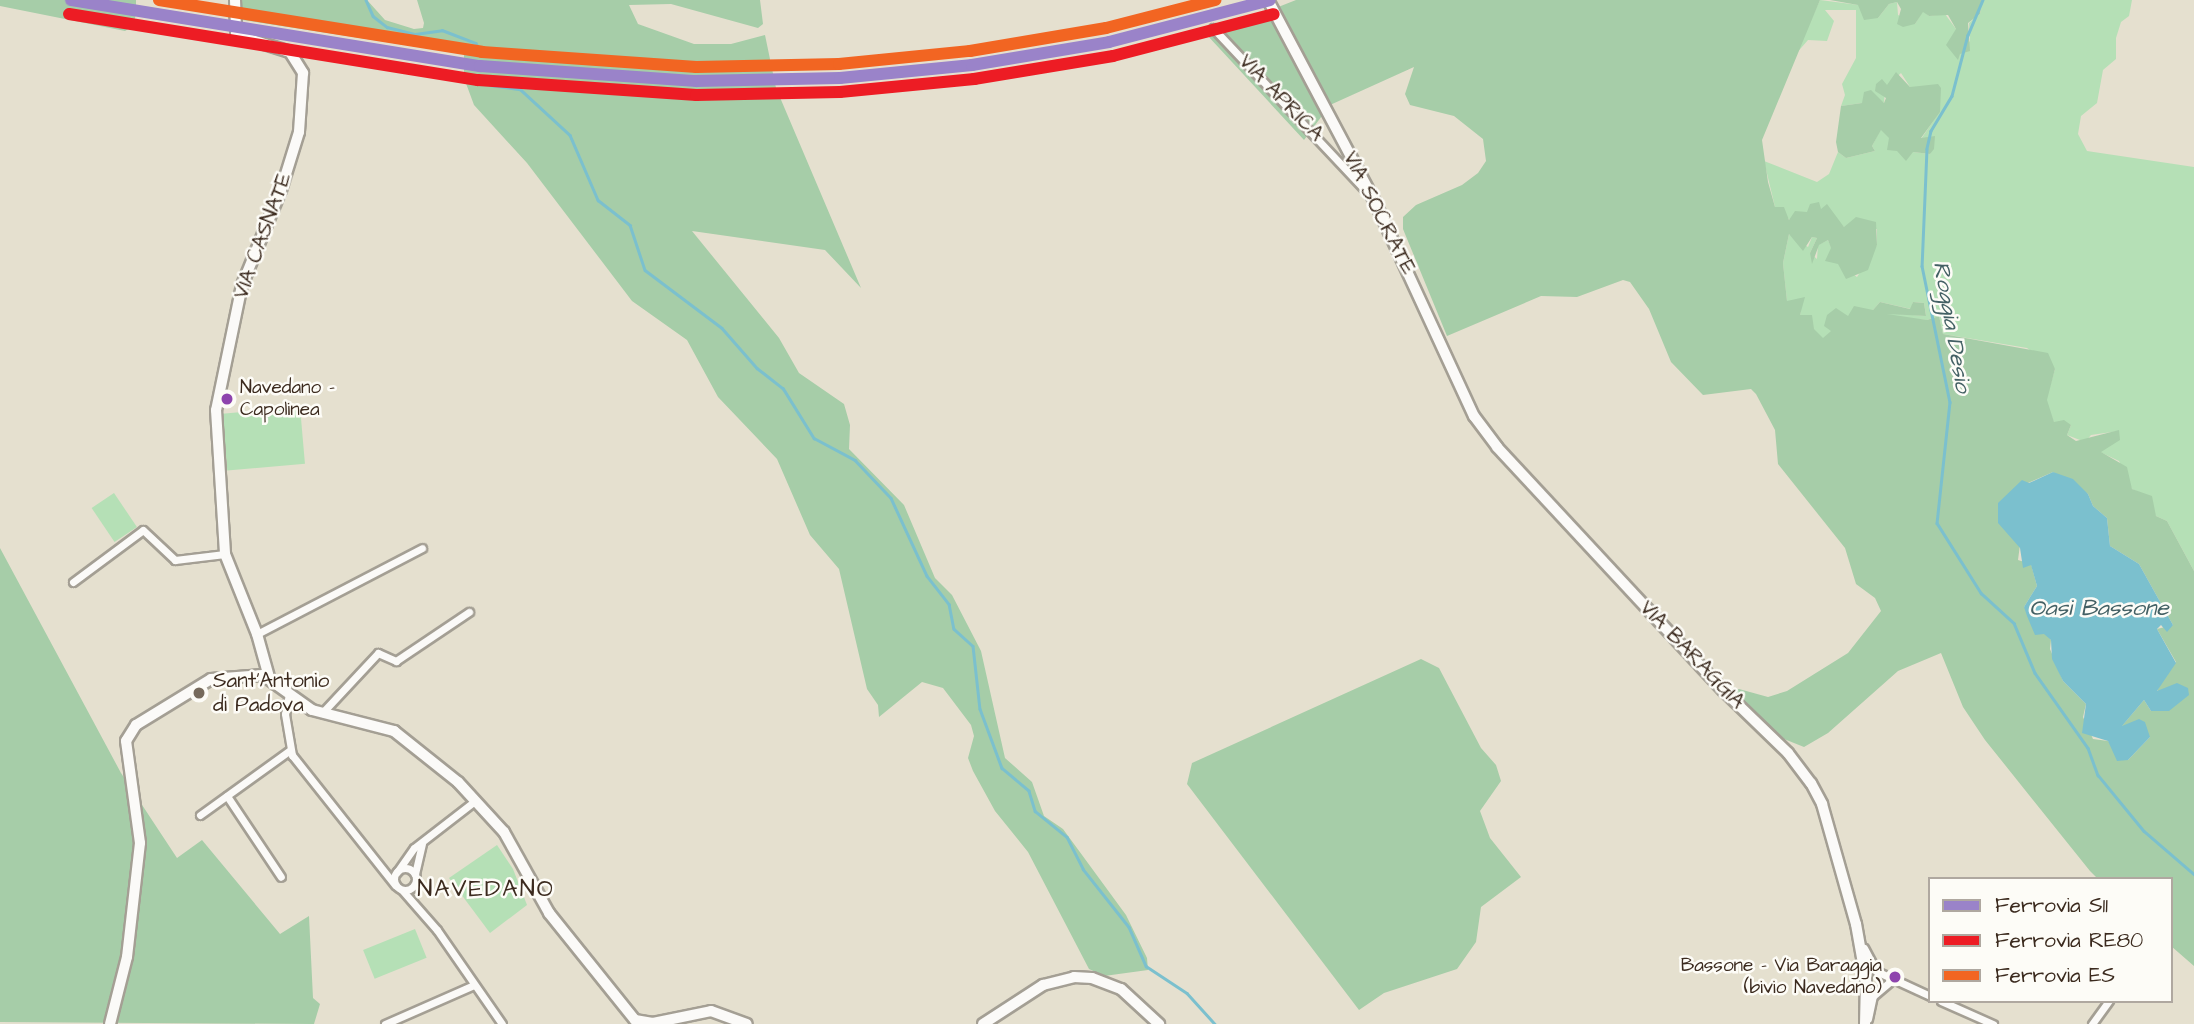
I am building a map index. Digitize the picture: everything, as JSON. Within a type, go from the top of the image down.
[{"type":"street","name":"VIA CASNATE","points":[[235,0],[233,27],[240,40],[297,57],[303,73],[302,100],[292,155],[242,285],[218,384],[225,554],[257,634],[269,677]]},
{"type":"street","name":"VIA SOCRATE","points":[[1268,0],[1273,14],[1375,202],[1474,416]]},
{"type":"street","name":"VIA APRICA","points":[[1213,28],[1319,136],[1375,202]]},
{"type":"street","name":"VIA BARAGGIA","points":[[1474,416],[1497,447],[1616,575],[1788,752],[1822,804],[1868,961],[1892,980],[1928,995]]},
{"type":"street","points":[[73,582],[143,530],[175,560],[225,554]]},
{"type":"street","points":[[257,634],[422,548]]},
{"type":"street","points":[[322,713],[378,653],[396,661],[469,612]]},
{"type":"street","points":[[110,1024],[125,967],[139,843],[127,759],[130,733],[136,725],[211,679],[269,677],[289,694],[322,713],[394,731],[476,800],[519,852],[550,914],[638,1023],[711,1011],[747,1024]]},
{"type":"street","points":[[289,694],[285,714],[290,750],[399,888],[416,902],[502,1024]]},
{"type":"street","points":[[200,815],[290,750]]},
{"type":"street","points":[[227,796],[281,877]]},
{"type":"street","points":[[399,888],[397,872],[424,840],[476,800]]},
{"type":"street","points":[[416,902],[415,874],[424,840]]},
{"type":"street","points":[[397,872],[408,869],[415,874]]},
{"type":"street","points":[[399,888],[414,886]]},
{"type":"street","name":"VIA BARAGGIA","points":[[1856,924],[1866,981],[1866,1024]]},
{"type":"street","points":[[983,1024],[1043,985],[1074,977],[1092,978],[1121,989],[1158,1024]]},
{"type":"street","points":[[1866,981],[1892,980]]},
{"type":"street","points":[[1866,1024],[1873,996],[1892,980]]},
{"type":"street","points":[[385,1024],[474,985]]},
{"type":"street","points":[[1946,1003],[1993,1024]]},
{"type":"street","points":[[2092,1024],[2108,1003]]},
{"type":"green space","points":[[0,0],[136,0],[136,14],[133,26],[125,31],[0,6]]},
{"type":"green space","points":[[238,0],[367,0],[385,20],[414,29],[423,28],[424,23],[417,0],[760,0],[763,24],[758,28],[671,4],[629,5],[638,24],[694,44],[731,44],[765,35],[776,88],[861,288],[825,250],[692,231],[779,338],[799,373],[844,404],[850,425],[849,449],[904,505],[935,578],[952,595],[981,651],[1005,758],[1032,782],[1044,816],[1063,829],[1126,915],[1147,958],[1148,970],[1104,976],[1089,969],[1028,852],[995,811],[973,771],[968,758],[974,736],[971,725],[943,688],[922,682],[879,717],[878,705],[867,689],[839,569],[810,535],[777,459],[718,397],[687,340],[632,301],[527,163],[474,105],[464,78],[464,54],[236,19]]},
{"type":"green space","points":[[1296,0],[1820,0],[1762,140],[1768,182],[1775,207],[1784,207],[1789,220],[1795,211],[1807,212],[1810,204],[1819,202],[1821,209],[1827,204],[1844,227],[1856,217],[1876,222],[1877,245],[1868,270],[1846,279],[1838,264],[1825,261],[1831,248],[1828,240],[1819,245],[1812,264],[1810,253],[1817,238],[1812,237],[1803,251],[1789,234],[1783,263],[1787,301],[1805,297],[1800,315],[1812,315],[1814,329],[1823,338],[1831,331],[1824,326],[1827,315],[1836,308],[1848,316],[1854,306],[1873,310],[1880,302],[1910,309],[1913,302],[1924,303],[1926,316],[1887,314],[1927,320],[1939,316],[1943,334],[2048,353],[2055,369],[2047,400],[2054,422],[2064,420],[2071,425],[2067,435],[2076,441],[2119,430],[2120,440],[2101,452],[2127,467],[2132,489],[2152,496],[2156,516],[2167,521],[2194,571],[2194,966],[2173,948],[2173,877],[2096,877],[1985,740],[1963,707],[1941,653],[1898,671],[1828,733],[1804,747],[1779,737],[1724,693],[1739,689],[1768,697],[1787,691],[1848,653],[1881,611],[1875,598],[1856,584],[1845,548],[1778,464],[1775,430],[1756,394],[1751,389],[1703,395],[1671,362],[1649,309],[1630,282],[1623,280],[1577,297],[1541,296],[1447,336],[1403,229],[1403,217],[1416,205],[1462,185],[1478,173],[1486,161],[1483,139],[1454,116],[1410,105],[1405,94],[1414,67],[1330,105],[1304,140],[1207,35]],"holes":[[[2053,472],[2088,494],[2093,506],[2107,518],[2110,546],[2139,564],[2173,625],[2157,629],[2176,662],[2160,683],[2151,711],[2144,700],[2121,727],[2150,737],[2128,760],[2108,741],[2093,739],[2083,717],[2086,704],[2063,681],[2050,649],[2051,640],[2024,607],[2037,586],[2031,564],[2018,560],[2028,483]]]},
{"type":"green space","points":[[1820,0],[1859,5],[1878,18],[1889,4],[1897,2],[1898,15],[1915,24],[1923,11],[1929,16],[1945,14],[1956,29],[1959,54],[1970,41],[1969,23],[1980,14],[1982,0],[2132,0],[2129,16],[2121,22],[2116,38],[2116,59],[2103,70],[2097,103],[2081,116],[2078,134],[2087,151],[2194,167],[2194,571],[2167,521],[2156,516],[2142,494],[2132,489],[2119,461],[2100,452],[2119,431],[2091,435],[2085,442],[2067,435],[2071,425],[2054,423],[2046,400],[2055,369],[2027,348],[1943,334],[1939,316],[1927,320],[1892,318],[1886,313],[1926,316],[1924,303],[1913,302],[1911,309],[1880,302],[1873,310],[1848,316],[1823,339],[1800,315],[1801,309],[1787,301],[1783,263],[1789,234],[1808,247],[1812,237],[1817,238],[1810,253],[1817,259],[1818,245],[1828,240],[1838,263],[1857,277],[1877,245],[1877,229],[1844,227],[1821,209],[1790,220],[1775,207],[1764,161],[1817,182],[1829,174],[1838,152],[1846,158],[1875,151],[1872,146],[1881,129],[1913,152],[1930,154],[1934,144],[1921,139],[1940,111],[1924,88],[1910,87],[1901,73],[1885,88],[1884,103],[1874,96],[1862,103],[1841,106],[1845,95],[1842,84],[1856,58],[1856,10],[1825,10],[1834,21],[1827,41],[1808,40],[1795,55]]},
{"type":"green space","points":[[1830,0],[1982,0],[1980,14],[1968,23],[1970,51],[1960,54],[1958,60],[1946,45],[1956,29],[1948,15],[1929,16],[1923,12],[1915,24],[1903,27],[1897,24],[1901,9],[1897,2],[1889,4],[1878,18],[1864,20],[1858,5]]},
{"type":"green space","points":[[1896,72],[1910,87],[1938,84],[1941,88],[1940,112],[1921,138],[1935,136],[1934,149],[1930,154],[1913,152],[1906,161],[1897,151],[1887,150],[1889,138],[1881,130],[1872,146],[1875,151],[1846,158],[1838,152],[1836,142],[1841,106],[1862,103],[1864,92],[1871,90],[1884,103],[1886,98],[1875,91],[1876,84],[1882,79],[1887,85]]},
{"type":"green space","points":[[300,407],[305,464],[227,471],[222,414]]},
{"type":"green space","points":[[114,493],[137,527],[115,542],[92,508]]},
{"type":"green space","points":[[0,548],[121,773],[177,858],[202,840],[280,934],[309,916],[313,998],[320,1004],[314,1024],[0,1022]]},
{"type":"green space","points":[[1421,659],[1439,668],[1481,748],[1496,765],[1501,781],[1480,811],[1490,838],[1521,877],[1481,907],[1476,942],[1457,969],[1384,993],[1359,1010],[1187,784],[1192,763]]},
{"type":"green space","points":[[497,845],[513,869],[527,905],[490,933],[449,878]]},
{"type":"green space","points":[[415,929],[427,958],[375,979],[363,950]]},
{"type":"water","name":"Oasi Bassone","points":[[2053,472],[2073,479],[2088,494],[2093,506],[2107,518],[2110,546],[2139,564],[2173,625],[2167,632],[2161,625],[2157,629],[2176,663],[2157,691],[2177,683],[2188,688],[2189,695],[2169,711],[2151,711],[2144,700],[2122,726],[2139,719],[2145,722],[2150,737],[2128,760],[2117,761],[2108,741],[2082,733],[2086,704],[2063,681],[2052,659],[2051,640],[2044,634],[2035,635],[2024,607],[2037,586],[2031,565],[2023,568],[2020,548],[1998,523],[1998,503],[2022,480],[2029,483]]},
{"type":"waterway","points":[[366,0],[373,16],[387,27],[415,34],[442,30],[476,43],[481,53]]},
{"type":"waterway","name":"Roggia Desio","points":[[1983,0],[1968,35],[1952,96],[1931,131],[1927,149],[1922,266],[1950,402],[1937,523],[1981,593],[2014,623],[2035,673],[2088,748],[2098,775],[2144,831],[2194,874]]},
{"type":"waterway","points":[[484,78],[490,85],[520,89],[570,135],[598,200],[630,225],[645,270],[722,328],[757,368],[783,388],[814,438],[855,460],[891,498],[927,576],[949,604],[954,629],[973,646],[980,709],[1002,768],[1029,791],[1035,811],[1067,837],[1083,869],[1129,927],[1146,966],[1187,993],[1215,1024]]},
{"type":"rail line","name":"S11","points":[[71,0],[480,66],[696,81],[840,78],[972,65],[1109,42],[1270,0]]},
{"type":"rail line","name":"ES","points":[[159,0],[482,52],[696,67],[839,64],[970,51],[1106,28],[1215,0]]},
{"type":"rail line","name":"RE80","points":[[69,14],[478,80],[696,95],[840,92],[974,79],[1113,56],[1274,14]]},
{"type":"place","name":"Navedano - Capolinea","points":[[227,399]]},
{"type":"place","name":"Sant'Antonio di Padova","points":[[199,693]]},
{"type":"place","name":"Bassone - Via Baraggia (bivio Navedano)","points":[[1895,977]]},
{"type":"district","name":"NAVEDANO","points":[[486,890]]}]
